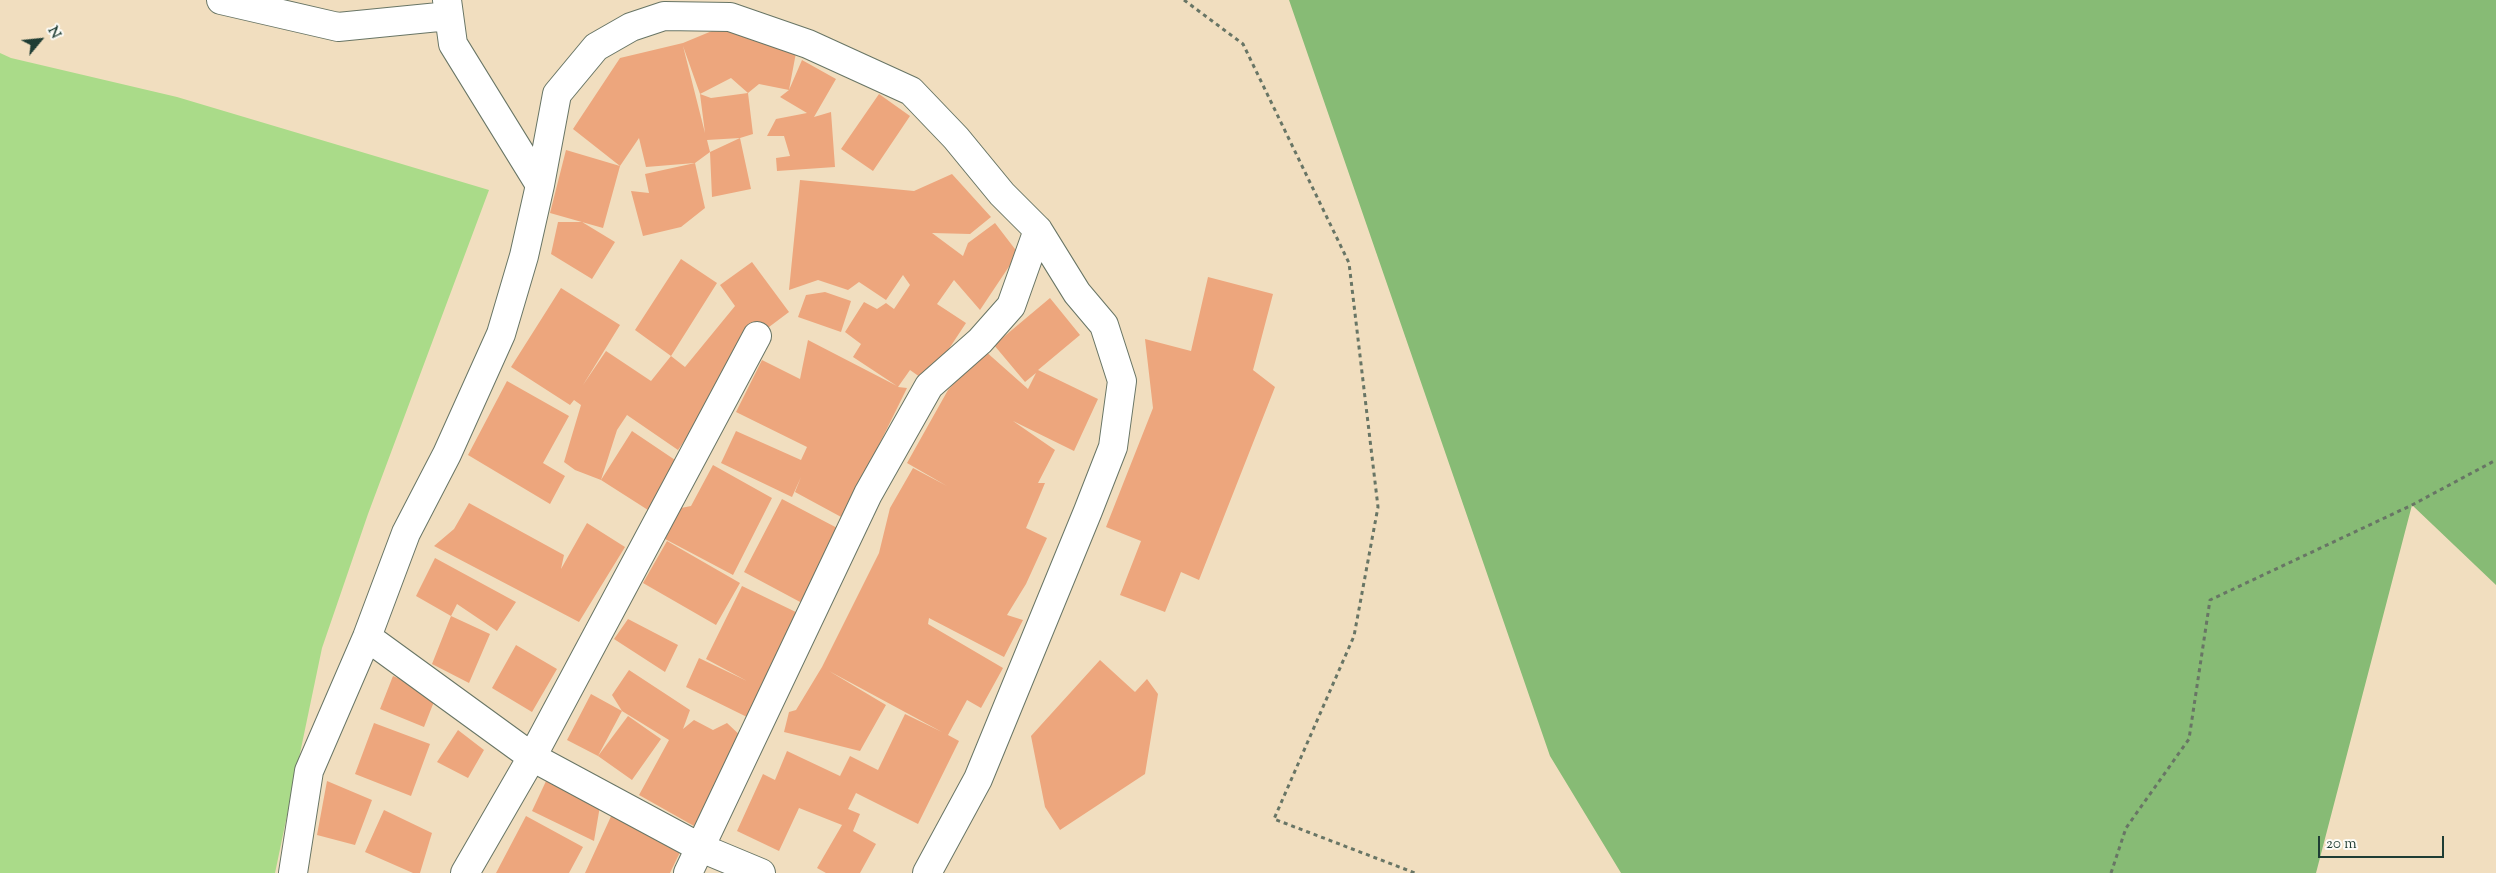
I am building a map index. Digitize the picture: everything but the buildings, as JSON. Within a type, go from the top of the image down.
[{"type":"street","points":[[220,0],[338,27],[448,8],[452,44],[540,185]]},
{"type":"street","points":[[294,873],[309,771],[366,637],[406,533],[447,454],[501,334],[524,256],[540,185],[557,94],[596,47],[631,27],[664,16],[730,17],[808,44],[911,91],[956,138],[1002,194],[1038,230],[1077,293],[1104,325],[1122,382],[1113,447],[978,779],[927,873]]},
{"type":"street","points":[[688,873],[868,494],[929,386],[980,341],[1011,306],[1038,230]]},
{"type":"street","points":[[465,873],[532,757],[757,336]]},
{"type":"street","points":[[366,637],[532,757],[701,848],[761,873]]},
{"type":"path","points":[[1184,0],[1243,44],[1349,263],[1378,507],[1354,636],[1274,819],[1415,873]]},
{"type":"path","points":[[2111,873],[2126,828],[2189,739],[2210,600],[2412,505],[2496,460]]},
{"type":"green space","points":[[1289,0],[2496,0],[2496,585],[2412,505],[2316,873],[1621,873],[1550,756]]},
{"type":"green space","points":[[0,53],[11,58],[177,97],[489,190],[368,514],[322,648],[275,873],[0,873]]}]
